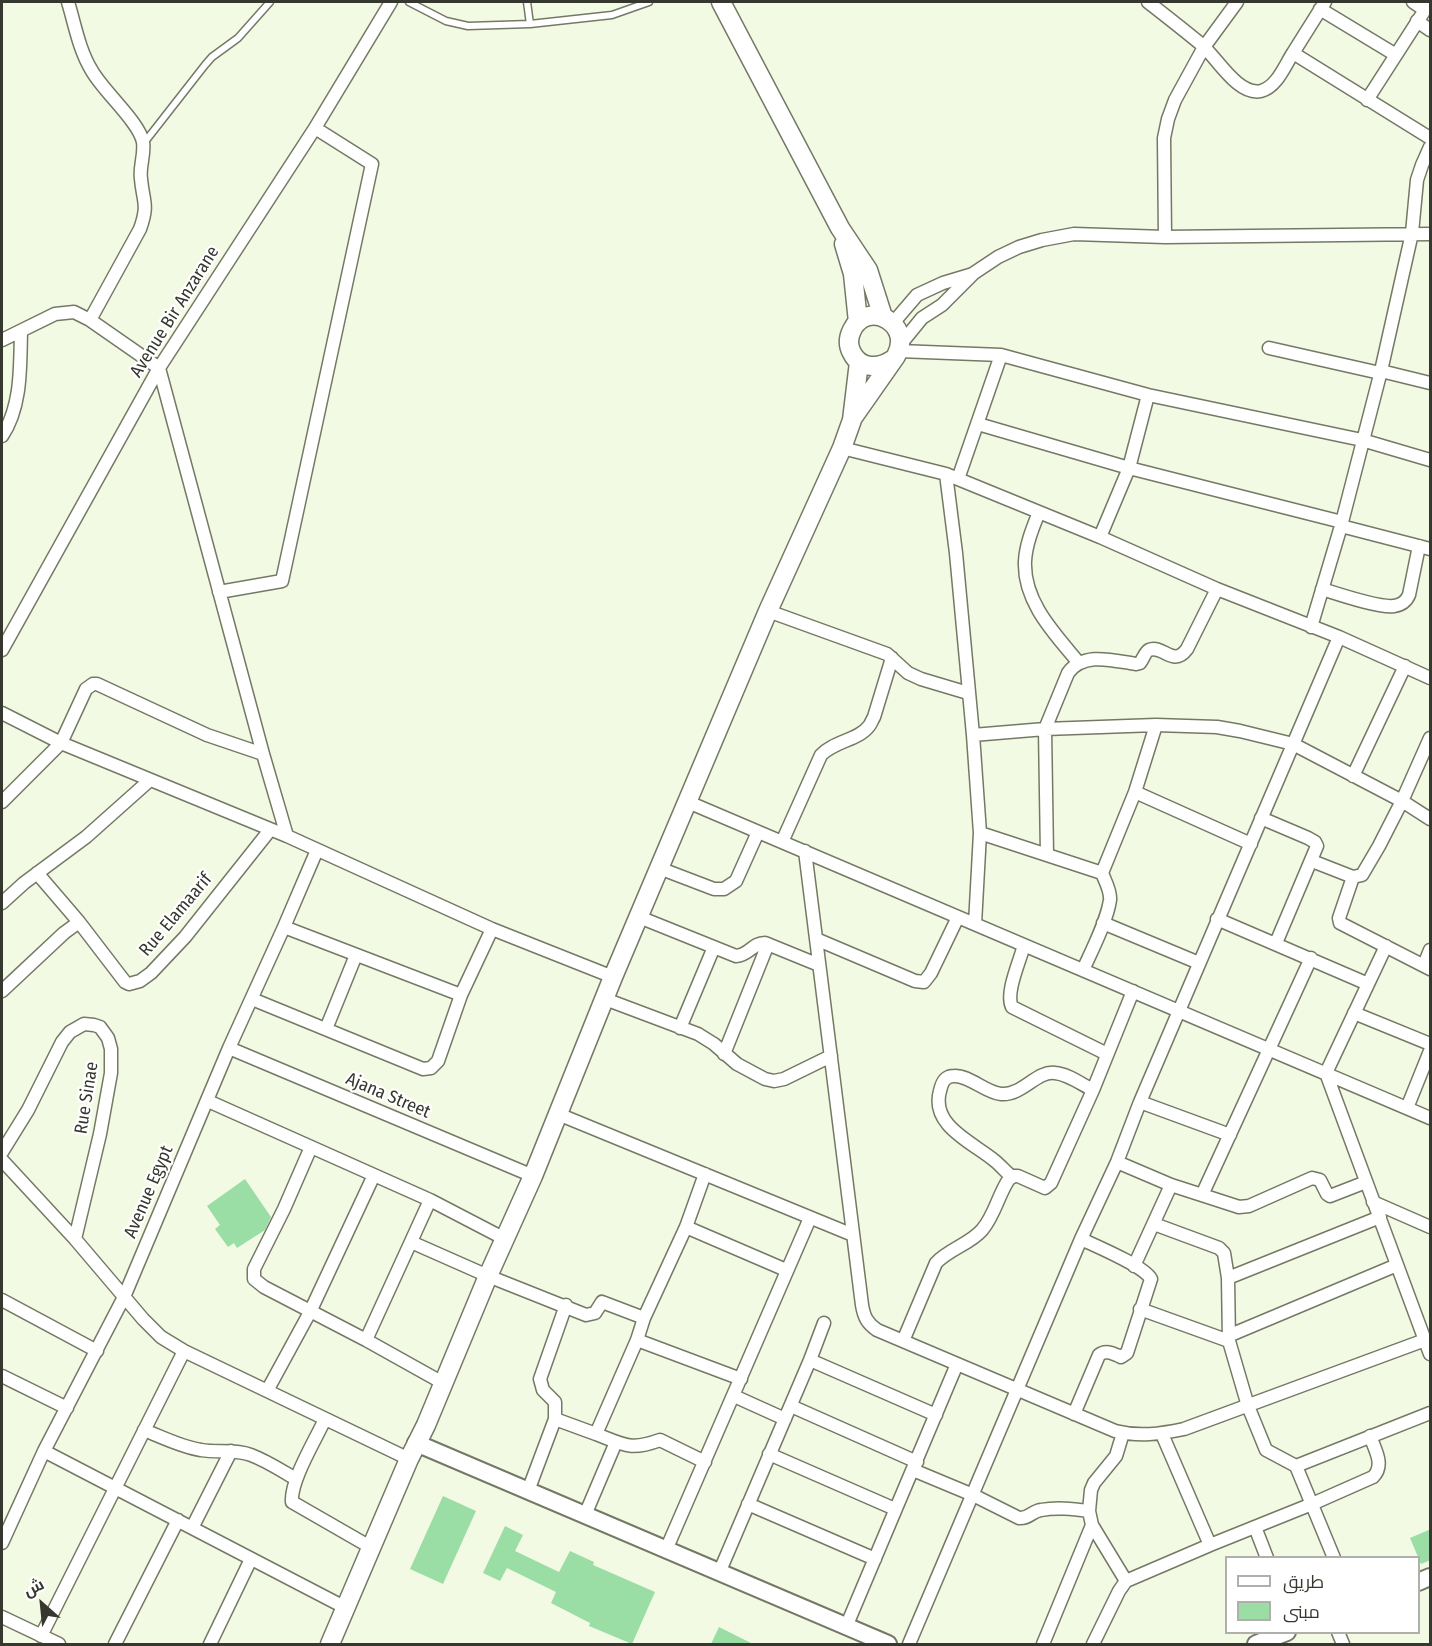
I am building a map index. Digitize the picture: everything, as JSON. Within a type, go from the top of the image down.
[{"type":"main road","points":[[721,2],[840,228],[868,270],[888,320],[899,333],[897,352],[852,420]]},
{"type":"main road","points":[[840,228],[853,274],[858,322]]},
{"type":"main road","points":[[888,320],[871,316],[858,322],[852,330],[849,341],[852,352],[859,362],[870,367],[882,366],[897,352]]},
{"type":"main road","points":[[330,1644],[533,1176],[659,868],[768,611],[842,448],[852,420],[859,362]]},
{"type":"street","points":[[68,2],[81,47],[92,72],[137,128],[144,152],[140,173],[145,215],[140,229],[90,320]]},
{"type":"street","name":"Avenue Bir Anzarane","points":[[2,650],[159,368],[315,128],[391,2]]},
{"type":"street","points":[[1148,2],[1204,47],[1223,70],[1251,91],[1261,91],[1271,87],[1323,5],[1396,55]]},
{"type":"street","points":[[1165,237],[1164,138],[1168,119],[1175,100],[1204,47],[1237,2]]},
{"type":"street","points":[[1367,100],[1427,5],[1413,2]]},
{"type":"street","points":[[1417,21],[1431,30]]},
{"type":"street","points":[[1293,53],[1431,138]]},
{"type":"street","points":[[219,592],[282,581],[372,164],[315,128]]},
{"type":"street","points":[[1311,627],[1341,524],[1380,372],[1412,233],[1417,180],[1431,147]]},
{"type":"street","points":[[897,352],[922,318],[942,305],[974,273],[998,257],[1042,240],[1074,234],[1165,237],[1431,234]]},
{"type":"street","points":[[888,320],[917,295],[943,283],[974,273]]},
{"type":"street","points":[[2,340],[55,314],[74,312],[90,320],[159,368],[287,836]]},
{"type":"street","points":[[2,436],[9,426],[19,387],[21,331]]},
{"type":"street","points":[[1269,348],[1431,383]]},
{"type":"street","points":[[897,352],[1001,355],[1148,395],[1362,440],[1431,460]]},
{"type":"street","points":[[975,924],[980,833],[956,553],[952,476],[978,424],[1001,355]]},
{"type":"street","points":[[1100,537],[1129,468],[1148,395]]},
{"type":"street","points":[[978,424],[1129,468],[1425,548],[1409,595],[1405,602],[1400,604],[1384,606],[1322,589]]},
{"type":"street","points":[[842,448],[952,476],[1100,537],[1217,589],[1339,637],[1431,678]]},
{"type":"street","points":[[1039,512],[1025,560],[1027,580],[1036,606],[1079,663]]},
{"type":"street","points":[[1047,855],[1045,729],[1068,673],[1079,663],[1093,659],[1136,664],[1142,662],[1146,653],[1152,650],[1175,657],[1182,656],[1217,589]]},
{"type":"street","points":[[768,611],[887,654],[903,669],[915,676],[968,693]]},
{"type":"street","points":[[909,1644],[1081,1239],[1117,1162],[1198,963],[1339,637]]},
{"type":"street","points":[[783,842],[821,755],[829,748],[864,731],[870,725],[892,658]]},
{"type":"street","points":[[1353,776],[1405,666]]},
{"type":"street","points":[[2,802],[61,743],[86,689],[93,684],[190,728],[263,754]]},
{"type":"street","points":[[2,713],[61,743],[287,836],[492,929],[614,977]]},
{"type":"street","points":[[973,735],[1045,729],[1156,725],[1240,731],[1293,744],[1402,801],[1431,819]]},
{"type":"street","points":[[1083,970],[1103,923],[1110,899],[1102,873],[1135,792],[1156,725]]},
{"type":"street","points":[[1311,861],[1353,877],[1362,875],[1429,746]]},
{"type":"street","points":[[2,903],[86,837],[150,780]]},
{"type":"street","points":[[1135,792],[1251,844]]},
{"type":"street","points":[[688,802],[1431,1118]]},
{"type":"street","points":[[1261,818],[1315,842],[1317,848],[1276,943]]},
{"type":"street","name":"Rue Elamaarif","points":[[79,922],[125,982],[129,984],[140,981],[151,973],[185,937],[270,830]]},
{"type":"street","points":[[659,868],[714,889],[729,887],[736,881],[758,831]]},
{"type":"street","points":[[980,833],[1102,873]]},
{"type":"street","name":"Avenue Egypt","points":[[3,1535],[124,1297],[229,1048],[317,850]]},
{"type":"street","points":[[805,851],[864,1317],[869,1324],[877,1330],[1115,1431],[1142,1436],[1184,1429],[1425,1340]]},
{"type":"street","points":[[2,991],[64,933],[79,922],[38,873]]},
{"type":"street","points":[[1353,877],[1340,913],[1341,924],[1427,967],[1431,950]]},
{"type":"street","points":[[816,939],[915,981],[924,982],[935,966],[958,916]]},
{"type":"street","points":[[639,917],[739,956],[747,953],[758,943],[768,944],[819,965]]},
{"type":"street","points":[[1217,919],[1368,984]]},
{"type":"street","points":[[1103,923],[1198,963]]},
{"type":"street","points":[[284,927],[461,995]]},
{"type":"street","points":[[252,999],[428,1070],[434,1066],[441,1055],[461,995],[492,929]]},
{"type":"street","points":[[724,1054],[768,944]]},
{"type":"street","points":[[1024,945],[1010,990],[1009,999],[1012,1007],[1107,1054]]},
{"type":"street","points":[[1386,946],[1326,1073],[1431,1354]]},
{"type":"street","points":[[680,1028],[714,947]]},
{"type":"street","points":[[326,1029],[356,955]]},
{"type":"street","points":[[1202,1195],[1311,958]]},
{"type":"street","points":[[903,1341],[936,1263],[941,1257],[980,1233],[1012,1177],[1018,1176],[1045,1188],[1055,1177],[1093,1090],[1132,991]]},
{"type":"street","points":[[605,999],[706,1039],[736,1064],[765,1079],[774,1081],[784,1079],[831,1056]]},
{"type":"street","points":[[1354,1013],[1431,1044]]},
{"type":"street","name":"Rue Sinae","points":[[2,1152],[28,1110],[62,1042],[70,1032],[84,1024],[100,1027],[110,1044],[111,1073],[100,1134],[75,1239]]},
{"type":"street","name":"Ajana Street","points":[[229,1048],[533,1176]]},
{"type":"street","points":[[1407,1108],[1431,1051]]},
{"type":"street","points":[[1012,1177],[949,1127],[938,1102],[939,1091],[946,1078],[958,1076],[995,1093],[1010,1094],[1054,1072],[1093,1090]]},
{"type":"street","points":[[208,1101],[430,1200],[505,1239]]},
{"type":"street","points":[[1140,1102],[1230,1135]]},
{"type":"street","points":[[558,1114],[853,1235]]},
{"type":"street","points":[[311,1148],[254,1269],[253,1276],[256,1282],[443,1383]]},
{"type":"street","points":[[2,1160],[75,1239],[143,1320],[161,1337],[184,1352],[325,1419],[528,1491],[888,1644]]},
{"type":"street","points":[[1117,1162],[1171,1185],[1239,1207],[1246,1207],[1312,1178],[1320,1180],[1330,1196],[1366,1182]]},
{"type":"street","points":[[596,1434],[637,1340],[644,1318],[686,1227],[705,1174]]},
{"type":"street","points":[[267,1391],[310,1312],[374,1175]]},
{"type":"street","points":[[1134,1266],[1171,1185]]},
{"type":"street","points":[[366,1340],[430,1200]]},
{"type":"street","points":[[1373,1202],[1431,1227]]},
{"type":"street","points":[[1228,1278],[1380,1217]]},
{"type":"street","points":[[666,1550],[810,1218]]},
{"type":"street","points":[[1154,1224],[1222,1251],[1226,1257],[1228,1339],[1248,1406],[1266,1450],[1296,1466],[1334,1556]]},
{"type":"street","points":[[686,1227],[786,1270]]},
{"type":"street","points":[[1074,1414],[1100,1353],[1108,1352],[1121,1357],[1127,1353],[1150,1278],[1134,1266],[1081,1239]]},
{"type":"street","points":[[411,1242],[488,1276],[590,1315],[602,1302],[644,1318]]},
{"type":"street","points":[[1140,1309],[1228,1339],[1397,1265]]},
{"type":"street","points":[[2,1300],[97,1351]]},
{"type":"street","points":[[528,1491],[555,1419],[555,1402],[543,1390],[540,1379],[566,1305]]},
{"type":"street","points":[[719,1573],[824,1323]]},
{"type":"street","points":[[637,1340],[741,1379]]},
{"type":"street","points":[[41,1636],[184,1352]]},
{"type":"street","points":[[810,1360],[936,1415]]},
{"type":"street","points":[[846,1626],[957,1364]]},
{"type":"street","points":[[2,1376],[67,1408]]},
{"type":"street","points":[[734,1396],[785,1419]]},
{"type":"street","points":[[791,1406],[1019,1518],[1027,1518],[1035,1512],[1044,1510],[1064,1508],[1089,1511]]},
{"type":"street","points":[[1296,1466],[1431,1413]]},
{"type":"street","points":[[325,1419],[296,1479],[293,1503],[372,1548]]},
{"type":"street","points":[[555,1419],[635,1447],[660,1440],[705,1462]]},
{"type":"street","points":[[144,1430],[183,1446],[203,1451],[231,1451],[251,1455],[296,1479]]},
{"type":"street","points":[[1123,1433],[1116,1456],[1094,1483],[1089,1511],[1092,1525],[1126,1581]]},
{"type":"street","points":[[1162,1434],[1210,1545]]},
{"type":"street","points":[[1093,1644],[1126,1581],[1312,1504],[1377,1474],[1379,1462],[1370,1436]]},
{"type":"street","points":[[585,1515],[616,1442]]},
{"type":"street","points":[[192,1528],[231,1451]]},
{"type":"street","points":[[44,1452],[346,1608]]},
{"type":"street","points":[[769,1454],[895,1509]]},
{"type":"street","points":[[748,1504],[875,1559]]},
{"type":"street","points":[[115,1644],[178,1520]]},
{"type":"street","points":[[1043,1644],[1092,1525]]},
{"type":"street","points":[[1255,1527],[1267,1556]]},
{"type":"street","points":[[210,1644],[251,1559]]},
{"type":"street","points":[[2,1617],[56,1644]]},
{"type":"street","points":[[1256,1644],[1282,1634]]},
{"type":"lane","points":[[143,144],[212,57],[238,38],[270,2]]},
{"type":"lane","points":[[409,2],[446,21],[468,26],[530,24],[612,15],[649,2]]},
{"type":"lane","points":[[527,2],[530,24]]},
{"type":"building","points":[[245,1179],[271,1217],[265,1230],[237,1248],[234,1243],[228,1247],[215,1229],[220,1225],[207,1206]]},
{"type":"building","points":[[443,1496],[476,1511],[443,1584],[410,1569]]},
{"type":"building","points":[[505,1526],[523,1535],[515,1551],[559,1572],[570,1551],[594,1562],[593,1565],[655,1592],[632,1644],[589,1626],[590,1623],[551,1603],[556,1592],[507,1568],[500,1581],[483,1573]]},
{"type":"building","points":[[1431,1529],[1431,1560],[1421,1564],[1420,1556],[1418,1556],[1410,1538]]},
{"type":"building","points":[[719,1627],[753,1644],[711,1644]]}]
